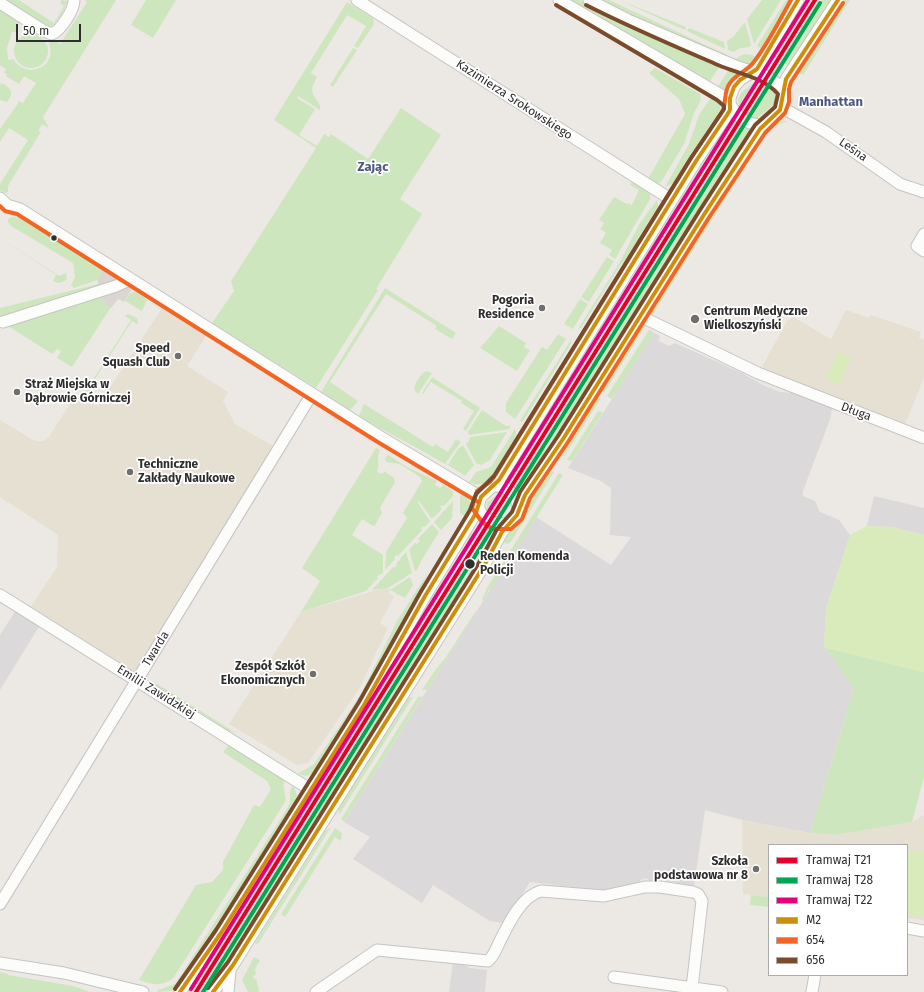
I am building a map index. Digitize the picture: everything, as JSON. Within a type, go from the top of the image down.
[{"type":"street","points":[[0,3],[44,31],[52,34],[58,30],[72,8],[74,0]]},
{"type":"street","name":"Kazimierza Srokowskiego","points":[[357,0],[672,200]]},
{"type":"street","points":[[559,0],[721,96],[730,104],[742,120],[752,124],[763,125]]},
{"type":"street","points":[[589,0],[628,20],[738,67],[771,78],[784,92]]},
{"type":"street","points":[[180,992],[221,932],[364,705],[425,596],[476,513],[479,501],[495,486],[672,200],[727,116],[730,110],[731,94],[736,84],[754,72],[769,50],[798,0]]},
{"type":"street","points":[[213,992],[232,965],[509,524],[516,517],[529,489],[563,439],[705,213],[763,125],[776,114],[781,107],[784,92],[783,86],[838,0]]},
{"type":"street","name":"Leśna","points":[[781,107],[826,132],[900,184],[924,192]]},
{"type":"street","points":[[0,198],[7,205],[22,211],[131,279],[479,501],[482,514],[489,521],[496,524],[509,524]]},
{"type":"street","points":[[924,234],[917,246],[924,251]]},
{"type":"street","points":[[3,322],[116,286],[131,279]]},
{"type":"street","name":"Długa","points":[[640,316],[787,386],[924,438]]},
{"type":"street","name":"Twarda","points":[[0,904],[312,394]]},
{"type":"street","points":[[495,486],[504,487],[510,490],[516,499],[519,509]]},
{"type":"street","name":"Emilii Zawidzkiej","points":[[0,595],[311,790]]},
{"type":"street","points":[[316,992],[377,950],[488,961],[492,958],[517,912],[529,896],[541,891],[604,896],[645,887],[660,886],[696,893],[702,898],[695,990]]},
{"type":"street","points":[[908,928],[924,931]]},
{"type":"street","points":[[0,963],[64,973],[144,992]]},
{"type":"street","points":[[228,992],[228,979],[232,965]]},
{"type":"street","points":[[812,992],[815,976]]},
{"type":"street","points":[[614,977],[695,990],[722,992]]},
{"type":"street","points":[[93,980],[115,992]]},
{"type":"shaded area","points":[[104,269],[133,287],[124,302],[118,299],[111,308],[103,303],[101,297],[6,327],[0,319],[98,287],[98,280]]},
{"type":"shaded area","name":"Techniczne Zakłady Naukowe","points":[[162,308],[166,308],[208,333],[187,366],[228,392],[223,401],[235,424],[275,447],[137,671],[133,671],[30,608],[57,567],[58,535],[0,497],[0,420],[35,441],[43,441],[48,438],[70,404],[82,399],[98,406]]},
{"type":"shaded area","points":[[846,310],[869,318],[871,315],[921,332],[919,338],[924,340],[924,377],[905,425],[786,379],[762,367],[787,321],[793,317],[831,339]]},
{"type":"shaded area","points":[[654,333],[660,336],[659,341],[669,346],[675,343],[742,373],[763,385],[780,392],[794,393],[832,408],[830,419],[803,491],[803,496],[815,501],[820,512],[839,520],[850,535],[826,609],[824,647],[854,688],[810,833],[742,820],[705,810],[694,886],[658,879],[649,881],[647,878],[640,880],[640,885],[606,891],[530,882],[504,923],[490,921],[433,885],[422,903],[353,859],[370,837],[344,822],[536,517],[611,565],[631,537],[610,535],[611,488],[601,481],[568,468]]},
{"type":"shaded area","points":[[874,496],[924,508],[924,535],[892,527],[867,526]]},
{"type":"shaded area","name":"Zespół Szkół Ekonomicznych","points":[[388,588],[390,590],[388,593],[394,597],[380,623],[388,628],[359,689],[308,763],[297,765],[229,724],[301,612]]},
{"type":"shaded area","points":[[16,610],[40,625],[0,690],[0,635]]},
{"type":"shaded area","name":"Szkoła podstawowa nr 8","points":[[924,815],[924,920],[908,918],[908,844],[768,844],[768,897],[743,894],[742,820],[810,833],[835,835],[912,822]]},
{"type":"shaded area","points":[[453,962],[461,963],[470,968],[487,970],[485,992],[449,992]]},
{"type":"green space","points":[[6,0],[19,0],[54,23],[64,6],[60,3],[62,0],[67,1],[60,16],[55,23],[49,27]]},
{"type":"green space","points":[[85,0],[116,0],[43,117],[49,128],[42,124],[38,131],[41,132],[8,186],[8,192],[5,193],[0,190],[0,184],[28,140],[9,128],[0,142],[0,129],[19,102],[18,100],[23,103],[36,83],[24,76],[19,84],[6,76],[7,74],[4,73],[6,69],[0,65],[0,6],[19,21],[17,32],[12,32],[7,48],[8,60],[13,59],[25,69],[32,70],[45,65],[51,52],[49,43],[54,40],[60,44],[87,2]]},
{"type":"green space","points":[[146,0],[176,0],[153,38],[131,25]]},
{"type":"green space","points":[[568,0],[580,0],[600,12],[721,64],[709,83]]},
{"type":"green space","points":[[599,0],[609,0],[727,55],[725,58],[628,15]]},
{"type":"green space","points":[[619,0],[686,27],[685,30]]},
{"type":"green space","points":[[762,0],[781,0],[754,44],[747,19]]},
{"type":"green space","points":[[786,0],[790,0],[774,27],[764,50],[757,46]]},
{"type":"green space","points":[[805,0],[812,0],[776,58],[771,55]]},
{"type":"green space","points":[[822,0],[830,0],[789,66],[783,63]]},
{"type":"green space","points":[[845,0],[850,0],[803,75],[796,71],[805,57],[820,41]]},
{"type":"green space","points":[[347,2],[373,18],[374,24],[358,48],[354,46],[366,26],[347,15],[311,73],[317,77],[312,89],[314,97],[319,103],[320,110],[298,96],[297,98],[315,109],[299,135],[317,146],[324,134],[329,137],[331,134],[368,159],[401,108],[441,135],[400,199],[422,214],[376,289],[378,290],[316,388],[212,323],[234,291],[231,281],[316,148],[274,120]]},
{"type":"green space","points":[[745,22],[751,45],[733,52],[728,50],[727,41],[733,37]]},
{"type":"green space","points":[[689,28],[724,42],[725,49],[687,31]]},
{"type":"green space","points":[[31,34],[43,39],[48,51],[43,63],[31,68],[19,63],[14,51],[19,39]]},
{"type":"green space","points":[[353,48],[357,50],[333,87],[330,85]]},
{"type":"green space","points":[[744,54],[759,58],[750,64],[734,61]]},
{"type":"green space","points":[[655,68],[700,94],[701,100],[694,113],[684,144],[661,182],[656,184],[648,179],[685,114],[679,99],[649,73]]},
{"type":"green space","points":[[730,68],[739,73],[730,82],[724,92],[717,88]]},
{"type":"green space","points":[[758,79],[762,80],[742,112],[739,106],[739,96],[745,89]]},
{"type":"green space","points":[[2,83],[11,91],[11,96],[7,102],[0,100],[0,84]]},
{"type":"green space","points":[[770,84],[776,95],[773,104],[756,119],[749,117]]},
{"type":"green space","points":[[712,96],[720,106],[721,115],[708,137],[694,153],[676,182],[665,187],[689,144],[699,115]]},
{"type":"green space","points":[[731,118],[736,122],[540,435],[538,432],[539,427]]},
{"type":"green space","points":[[782,121],[788,121],[774,126],[767,132],[651,317],[651,312],[654,306],[756,143],[769,127]]},
{"type":"green space","points":[[743,127],[753,131],[718,187],[700,208],[557,437],[553,440],[547,440]]},
{"type":"green space","points":[[632,182],[650,194],[650,199],[615,259],[609,255],[612,250],[600,243],[606,233],[600,229],[604,223],[599,220],[614,197],[632,205],[639,190],[630,185]]},
{"type":"green space","points":[[657,200],[658,207],[656,214],[628,260],[621,264],[581,328],[578,329],[617,267],[640,223]]},
{"type":"green space","points":[[12,217],[20,218],[104,270],[98,280],[74,288],[71,285],[75,277],[73,263],[11,226],[8,219]]},
{"type":"green space","points":[[0,238],[59,276],[66,273],[67,279],[60,283],[53,281],[56,275]]},
{"type":"green space","points":[[607,257],[614,261],[589,302],[581,297]]},
{"type":"green space","points":[[98,284],[98,287],[0,317],[0,308]]},
{"type":"green space","points":[[385,288],[456,333],[452,339],[435,329],[437,326],[386,294],[330,382],[358,401],[350,410],[321,392]]},
{"type":"green space","points":[[137,291],[147,300],[142,311],[125,301],[130,293]]},
{"type":"green space","points":[[102,297],[103,303],[111,307],[72,367],[57,358],[61,351],[57,349],[52,354],[8,326]]},
{"type":"green space","points":[[580,299],[588,304],[573,329],[564,324]]},
{"type":"green space","points":[[128,314],[137,318],[138,323],[137,324],[132,321],[90,387],[94,393],[90,393],[83,389],[83,383],[89,386],[131,320],[125,316]]},
{"type":"green space","points":[[646,325],[604,393],[602,389],[639,331]]},
{"type":"green space","points":[[499,326],[526,343],[524,347],[530,350],[517,371],[480,348]]},
{"type":"green space","points":[[649,330],[658,335],[654,333],[612,399],[607,396]]},
{"type":"green space","points":[[558,334],[566,339],[515,419],[506,412],[506,403],[542,347],[547,350]]},
{"type":"green space","points":[[571,340],[571,344],[523,421],[519,422]]},
{"type":"green space","points":[[838,352],[851,358],[839,385],[826,379]]},
{"type":"green space","points":[[427,371],[432,373],[418,394],[414,390],[415,384],[420,376]]},
{"type":"green space","points":[[432,377],[480,408],[466,431],[463,429],[474,411],[461,403],[462,401],[431,382],[423,394],[422,393]]},
{"type":"green space","points":[[596,398],[601,398],[564,457],[564,450]]},
{"type":"green space","points":[[364,404],[433,447],[435,444],[448,452],[456,439],[461,442],[445,464],[359,416]]},
{"type":"green space","points":[[482,410],[506,426],[511,426],[509,429],[469,435],[468,432]]},
{"type":"green space","points":[[598,411],[603,412],[572,461],[567,460]]},
{"type":"green space","points":[[515,429],[515,438],[506,453],[505,461],[499,472],[486,483],[475,484],[469,482],[476,472],[491,467]]},
{"type":"green space","points":[[507,432],[490,460],[481,465],[476,463],[466,444],[470,437]]},
{"type":"green space","points":[[535,442],[508,486],[503,483],[527,444]]},
{"type":"green space","points":[[463,445],[474,465],[465,476],[448,465],[458,449]]},
{"type":"green space","points":[[543,447],[546,451],[545,456],[521,493],[515,491]]},
{"type":"green space","points":[[376,448],[380,450],[377,472],[383,474],[384,471],[394,478],[395,482],[380,508],[382,513],[375,525],[373,526],[362,519],[352,535],[383,555],[383,573],[377,576],[378,578],[366,591],[301,612],[320,581],[302,568]]},
{"type":"green space","points":[[388,455],[407,467],[437,481],[435,485],[440,488],[443,485],[453,491],[453,496],[444,506],[443,505],[440,507],[442,509],[432,519],[419,501],[418,503],[430,521],[425,527],[423,526],[421,529],[422,530],[398,556],[396,555],[394,558],[395,559],[385,570],[386,552],[407,518],[403,513],[422,481],[420,477],[400,464],[386,462],[385,458]]},
{"type":"green space","points":[[554,472],[510,543],[507,544],[502,541],[509,531],[522,519],[526,504],[544,476]]},
{"type":"green space","points":[[559,473],[563,475],[492,588],[489,590],[484,601],[482,600],[487,588]]},
{"type":"green space","points":[[500,492],[504,493],[491,515],[487,510],[487,503]]},
{"type":"green space","points":[[462,493],[468,498],[471,504],[471,511],[467,518],[460,513],[460,497]]},
{"type":"green space","points":[[453,501],[452,518],[441,530],[434,522]]},
{"type":"green space","points":[[432,524],[439,532],[415,571],[409,550],[415,543],[417,544],[420,541],[418,539]]},
{"type":"green space","points":[[867,526],[892,527],[924,535],[924,672],[824,647],[826,609],[850,535]]},
{"type":"green space","points":[[470,531],[473,533],[445,577],[449,580],[353,738],[194,992],[187,992],[226,937],[368,711],[429,602],[467,542]]},
{"type":"green space","points":[[488,543],[490,544],[208,992],[204,992],[371,726],[457,585],[461,587]]},
{"type":"green space","points":[[406,552],[412,573],[388,588],[372,590],[393,567],[394,568],[397,565],[396,564]]},
{"type":"green space","points":[[427,574],[422,587],[365,689],[315,771],[307,776],[298,774],[314,764],[361,694],[397,621]]},
{"type":"green space","points":[[410,577],[413,585],[405,598],[390,590]]},
{"type":"green space","points":[[477,609],[427,690],[422,690],[446,657]]},
{"type":"green space","points":[[824,647],[924,672],[924,777],[912,822],[835,835],[810,833],[854,688]]},
{"type":"green space","points":[[154,682],[236,733],[229,731],[153,683]]},
{"type":"green space","points":[[423,696],[344,822],[341,819],[418,697]]},
{"type":"green space","points":[[413,697],[339,815],[339,808],[408,698]]},
{"type":"green space","points":[[229,745],[285,779],[285,802],[174,977],[166,983],[161,984],[152,984],[139,980],[196,885],[212,882],[223,870],[223,862],[254,805],[260,807],[271,789],[267,781],[223,752]]},
{"type":"green space","points":[[293,785],[297,795],[294,804],[184,979],[171,991],[157,992],[158,990],[175,984],[183,972],[288,807]]},
{"type":"green space","points":[[331,827],[258,944],[255,943],[325,831]]},
{"type":"green space","points":[[335,828],[342,833],[341,841],[335,837],[285,917],[281,914]]},
{"type":"green space","points":[[908,850],[924,852],[924,916],[908,914]]},
{"type":"green space","points":[[751,895],[768,897],[768,907],[750,905]]},
{"type":"green space","points":[[254,957],[260,960],[255,969],[256,975],[253,976],[254,979],[256,979],[259,990],[258,992],[248,992],[242,980]]},
{"type":"green space","points":[[0,972],[8,975],[73,986],[90,992],[0,992]]},
{"type":"tram line","name":"T22","points":[[191,989],[808,0]]},
{"type":"tram line","name":"T21","points":[[196,992],[815,0]]},
{"type":"tram line","name":"T28","points":[[203,992],[820,3]]},
{"type":"transit line","name":"654","points":[[791,0],[751,66],[735,77],[728,86],[722,112],[691,158],[494,477],[490,482],[477,491],[472,508],[482,522],[493,529],[511,529],[522,519],[530,498],[568,442],[710,216],[765,133],[785,113],[789,102],[789,89],[791,82],[843,3]]},
{"type":"transit line","name":"M2","points":[[180,992],[221,933],[364,705],[425,596],[476,513],[481,497],[499,480],[696,161],[727,115],[730,110],[730,98],[734,87],[740,80],[757,69],[798,0]]},
{"type":"transit line","name":"M2","points":[[213,992],[233,965],[485,564],[502,532],[517,515],[525,495],[563,439],[705,213],[760,129],[780,110],[786,79],[838,0]]},
{"type":"transit line","name":"656","points":[[175,989],[216,930],[359,702],[420,593],[470,510],[476,494],[494,476],[691,158],[724,109],[724,106],[717,100],[556,5]]},
{"type":"transit line","name":"656","points":[[208,988],[228,962],[480,561],[497,529],[512,512],[520,492],[558,436],[700,210],[755,125],[775,107],[778,94],[772,88],[758,80],[718,65],[586,5]]},
{"type":"transit line","name":"654","points":[[0,206],[5,211],[17,214],[376,441],[478,502]]},
{"type":"place","name":"Pogoria Residence","points":[[542,308]]},
{"type":"place","name":"Centrum Medyczne Wielkoszyński","points":[[695,319]]},
{"type":"place","name":"Speed Squash Club","points":[[178,356]]},
{"type":"place","name":"Straż Miejska w Dąbrowie Górniczej","points":[[17,392]]},
{"type":"place","name":"Techniczne Zakłady Naukowe","points":[[130,472]]},
{"type":"place","name":"Reden Komenda Policji","points":[[470,564]]},
{"type":"place","name":"Zespół Szkół Ekonomicznych","points":[[313,674]]},
{"type":"place","name":"Szkoła podstawowa nr 8","points":[[756,869]]},
{"type":"district","name":"Manhattan","points":[[831,102]]},
{"type":"district","name":"Zając","points":[[373,167]]}]
